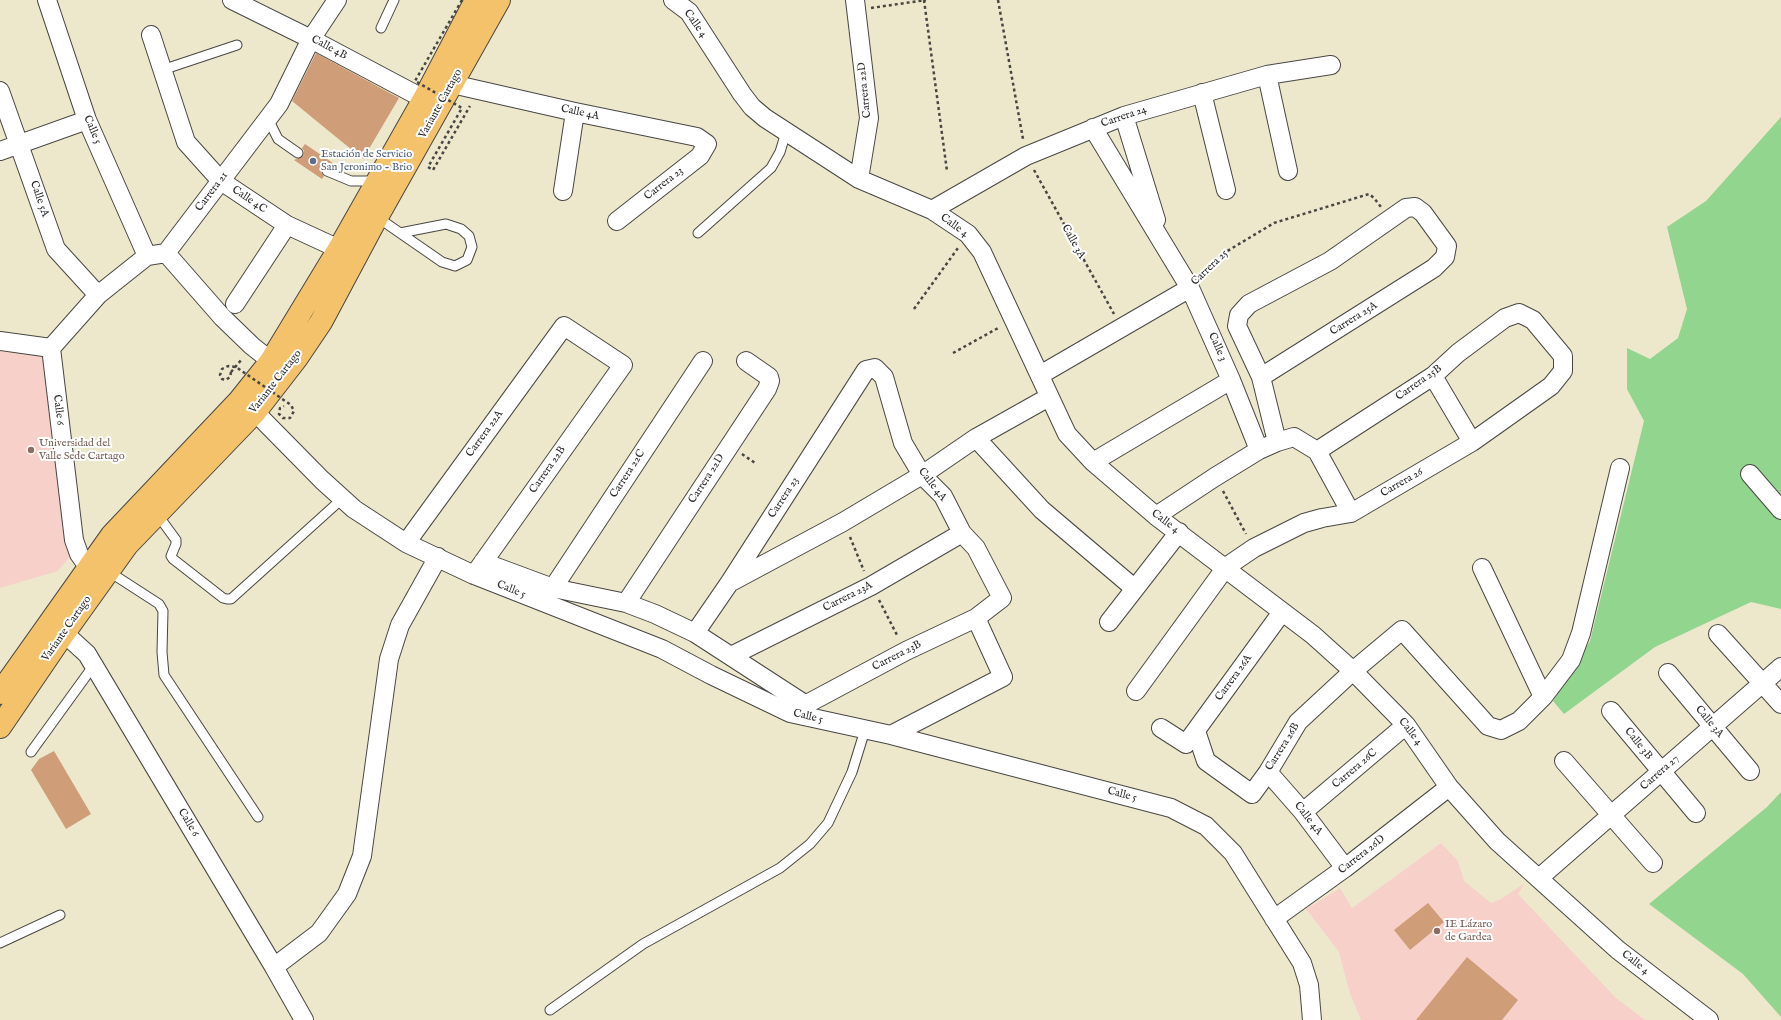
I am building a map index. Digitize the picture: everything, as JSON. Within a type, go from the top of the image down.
[{"type":"highway","name":"Variante Cartago","points":[[0,727],[64,633],[98,569],[112,535],[239,401],[271,361],[339,249],[424,99],[476,0]]},
{"type":"highway","name":"Variante Cartago","points":[[0,693],[98,569],[126,545],[255,412],[296,359],[321,322],[377,216],[499,0]]},
{"type":"street","name":"Calle 5","points":[[47,0],[87,120],[147,256]]},
{"type":"street","name":"Calle 4B","points":[[232,0],[311,39],[424,99]]},
{"type":"street","name":"Carrera 21","points":[[166,253],[279,104],[311,39],[337,0]]},
{"type":"street","name":"Calle 4","points":[[674,0],[689,12],[742,94],[752,107],[765,118],[859,179],[932,210],[968,234],[982,252],[1067,434],[1093,462],[1156,516],[1226,567],[1313,635],[1353,671],[1406,725],[1449,787],[1497,841],[1618,950],[1709,1020]]},
{"type":"street","name":"Carrera 22D","points":[[856,5],[869,118],[859,179]]},
{"type":"street","name":"Calle 4C","points":[[150,35],[186,142],[221,181],[287,225],[339,249]]},
{"type":"street","name":"Carrera 24","points":[[932,210],[1026,156],[1124,116],[1266,75],[1331,65]]},
{"type":"street","points":[[1266,75],[1288,171]]},
{"type":"street","name":"Calle 4A","points":[[452,84],[575,112],[697,137],[707,144]]},
{"type":"street","name":"Calle 5A","points":[[0,91],[56,249],[98,295]]},
{"type":"street","points":[[1202,93],[1226,190]]},
{"type":"street","points":[[563,191],[575,112]]},
{"type":"street","name":"Calle 3","points":[[1124,116],[1165,249]]},
{"type":"street","points":[[0,151],[87,120]]},
{"type":"street","name":"Calle 3","points":[[1093,128],[1190,288],[1231,380],[1259,450]]},
{"type":"street","name":"Carrera 23","points":[[617,221],[700,156],[707,144]]},
{"type":"street","name":"Carrera 25A","points":[[1416,207],[1423,213],[1446,246],[1445,257],[1434,268],[1261,378],[1237,326],[1239,315],[1248,304],[1330,261],[1406,208],[1416,207]]},
{"type":"street","points":[[235,304],[287,225]]},
{"type":"street","points":[[0,340],[51,348],[98,295],[147,256],[166,253],[222,317],[252,346],[271,361]]},
{"type":"street","name":"Carrera 25","points":[[1040,375],[1190,288]]},
{"type":"street","name":"Carrera 26","points":[[1136,691],[1226,567],[1254,548],[1304,523],[1350,513],[1472,442],[1551,386],[1563,371],[1563,356],[1533,320],[1519,313]]},
{"type":"street","name":"Carrera 25B","points":[[1317,451],[1433,376],[1458,353],[1505,318],[1519,313]]},
{"type":"street","name":"Carrera 22A","points":[[406,542],[564,326],[623,365]]},
{"type":"street","name":"Calle 6","points":[[51,348],[74,540],[79,554],[98,569]]},
{"type":"street","name":"Carrera 22C","points":[[554,588],[703,361]]},
{"type":"street","name":"Carrera 22D","points":[[626,604],[767,389],[770,380],[769,377],[746,361]]},
{"type":"street","name":"Carrera 22B","points":[[478,569],[623,365]]},
{"type":"street","name":"Calle 4A","points":[[875,368],[884,377],[903,443],[922,475],[942,496],[962,533],[976,548],[1002,598]]},
{"type":"street","name":"Carrera 23","points":[[694,633],[730,582],[866,370],[875,368]]},
{"type":"street","points":[[1433,376],[1472,442]]},
{"type":"street","points":[[1261,378],[1277,442]]},
{"type":"street","points":[[1093,462],[1231,380]]},
{"type":"street","points":[[730,582],[843,522],[922,475],[976,438],[1049,397]]},
{"type":"street","name":"Calle 5","points":[[255,412],[322,480],[354,509],[406,542],[438,557],[478,569],[662,649],[712,676],[790,713],[891,735],[1171,808],[1206,826],[1233,853],[1302,963],[1309,985],[1312,1020]]},
{"type":"street","points":[[1156,516],[1259,450],[1277,442],[1294,437],[1317,451],[1350,513]]},
{"type":"street","points":[[976,438],[1042,510],[1134,588]]},
{"type":"street","points":[[1482,568],[1543,697],[1571,660],[1581,633],[1620,468]]},
{"type":"street","points":[[1750,474],[1781,510]]},
{"type":"street","points":[[1109,622],[1179,532]]},
{"type":"street","name":"Carrera 23A","points":[[731,656],[871,586],[962,533]]},
{"type":"street","points":[[274,967],[319,933],[347,894],[362,856],[390,659],[400,625],[438,557]]},
{"type":"street","points":[[478,569],[626,604],[655,614],[694,633],[806,705]]},
{"type":"street","name":"Carrera 23B","points":[[790,713],[906,651],[976,618],[1002,598]]},
{"type":"street","name":"Carrera 26A","points":[[1191,738],[1282,612]]},
{"type":"street","points":[[891,735],[1003,677],[976,618]]},
{"type":"street","name":"Carrera 26B","points":[[1191,738],[1206,761],[1252,794],[1268,772],[1298,722],[1353,671],[1402,630],[1488,726],[1501,730],[1519,722],[1543,697]]},
{"type":"street","name":"Calle 6","points":[[64,633],[87,654],[94,665],[304,1020]]},
{"type":"street","points":[[1718,634],[1781,704]]},
{"type":"street","name":"Carrera 27","points":[[1539,878],[1781,668]]},
{"type":"street","name":"Calle 3A","points":[[1668,673],[1714,726],[1750,771]]},
{"type":"street","name":"Calle 3B","points":[[1611,711],[1696,814]]},
{"type":"street","name":"Carrera 26C","points":[[1303,812],[1406,725]]},
{"type":"street","points":[[1161,728],[1191,738]]},
{"type":"street","points":[[1564,761],[1653,863]]},
{"type":"street","name":"Calle 4A","points":[[1268,772],[1303,812],[1345,868]]},
{"type":"street","name":"Carrera 26D","points":[[1274,919],[1345,868],[1449,787]]},
{"type":"lane","points":[[381,28],[394,0]]},
{"type":"lane","points":[[162,70],[237,45]]},
{"type":"lane","points":[[268,119],[278,139],[298,153]]},
{"type":"lane","points":[[698,233],[771,168],[780,152],[786,132]]},
{"type":"lane","points":[[327,171],[351,181],[377,182]]},
{"type":"lane","points":[[377,216],[400,233],[442,262],[455,266],[467,260],[472,247],[469,236],[461,229],[446,224],[400,233]]},
{"type":"lane","points":[[156,513],[176,540],[171,556],[173,559],[227,600],[231,599],[343,498]]},
{"type":"lane","points":[[98,569],[159,604],[163,611],[162,652],[164,675],[258,817]]},
{"type":"lane","points":[[31,752],[94,665]]},
{"type":"lane","points":[[550,1010],[643,944],[780,868],[810,844],[828,823],[852,772],[865,730]]},
{"type":"lane","points":[[0,942],[60,914]]},
{"type":"path","points":[[462,0],[415,81],[462,108],[428,167],[433,170],[470,106]]},
{"type":"path","points":[[856,5],[925,0],[947,171]]},
{"type":"path","name":"Calle 3A","points":[[998,0],[1026,156],[1121,328]]},
{"type":"path","name":"Carrera 25","points":[[1190,288],[1224,253],[1274,223],[1369,194]]},
{"type":"path","points":[[914,309],[968,234]]},
{"type":"path","points":[[953,353],[1014,319]]},
{"type":"path","points":[[231,372],[230,377],[226,380],[222,379],[220,375],[222,369],[228,366],[236,367],[291,406],[294,411],[290,418],[283,418],[279,414],[280,408],[284,406]]},
{"type":"path","points":[[1215,477],[1254,548]]},
{"type":"shaded area","name":"Universidad del Valle Sede Cartago","points":[[0,339],[51,348],[74,552],[58,571],[0,588]]},
{"type":"shaded area","name":"IE Lázaro de Gardea","points":[[1441,843],[1458,861],[1464,881],[1491,903],[1501,899],[1525,883],[1518,894],[1615,997],[1645,1020],[1361,1020],[1350,994],[1339,952],[1306,909],[1340,888],[1352,908]]},
{"type":"green space","points":[[1781,117],[1781,609],[1751,602],[1655,647],[1564,714],[1553,701],[1590,641],[1644,421],[1627,389],[1627,348],[1650,359],[1678,338],[1687,309],[1667,227],[1706,201]]},
{"type":"green space","points":[[1781,792],[1781,1017],[1743,974],[1649,904],[1767,807]]},
{"type":"building","points":[[316,53],[399,98],[363,159],[292,101]]},
{"type":"building","name":"Estación de Servicio San Jeronimo - Brio","points":[[305,144],[333,163],[331,166],[326,165],[322,168],[321,172],[324,176],[322,179],[294,160],[303,156],[304,151],[302,148]]},
{"type":"building","points":[[54,751],[91,814],[66,829],[31,770],[39,759]]},
{"type":"building","points":[[1428,903],[1444,922],[1410,950],[1394,930]]},
{"type":"building","points":[[1467,957],[1518,1000],[1502,1020],[1416,1020]]},
{"type":"place","name":"Estación de Servicio San Jeronimo - Brio","points":[[313,161]]},
{"type":"place","name":"Universidad del Valle Sede Cartago","points":[[31,450]]},
{"type":"place","name":"IE Lázaro de Gardea","points":[[1437,931]]}]
